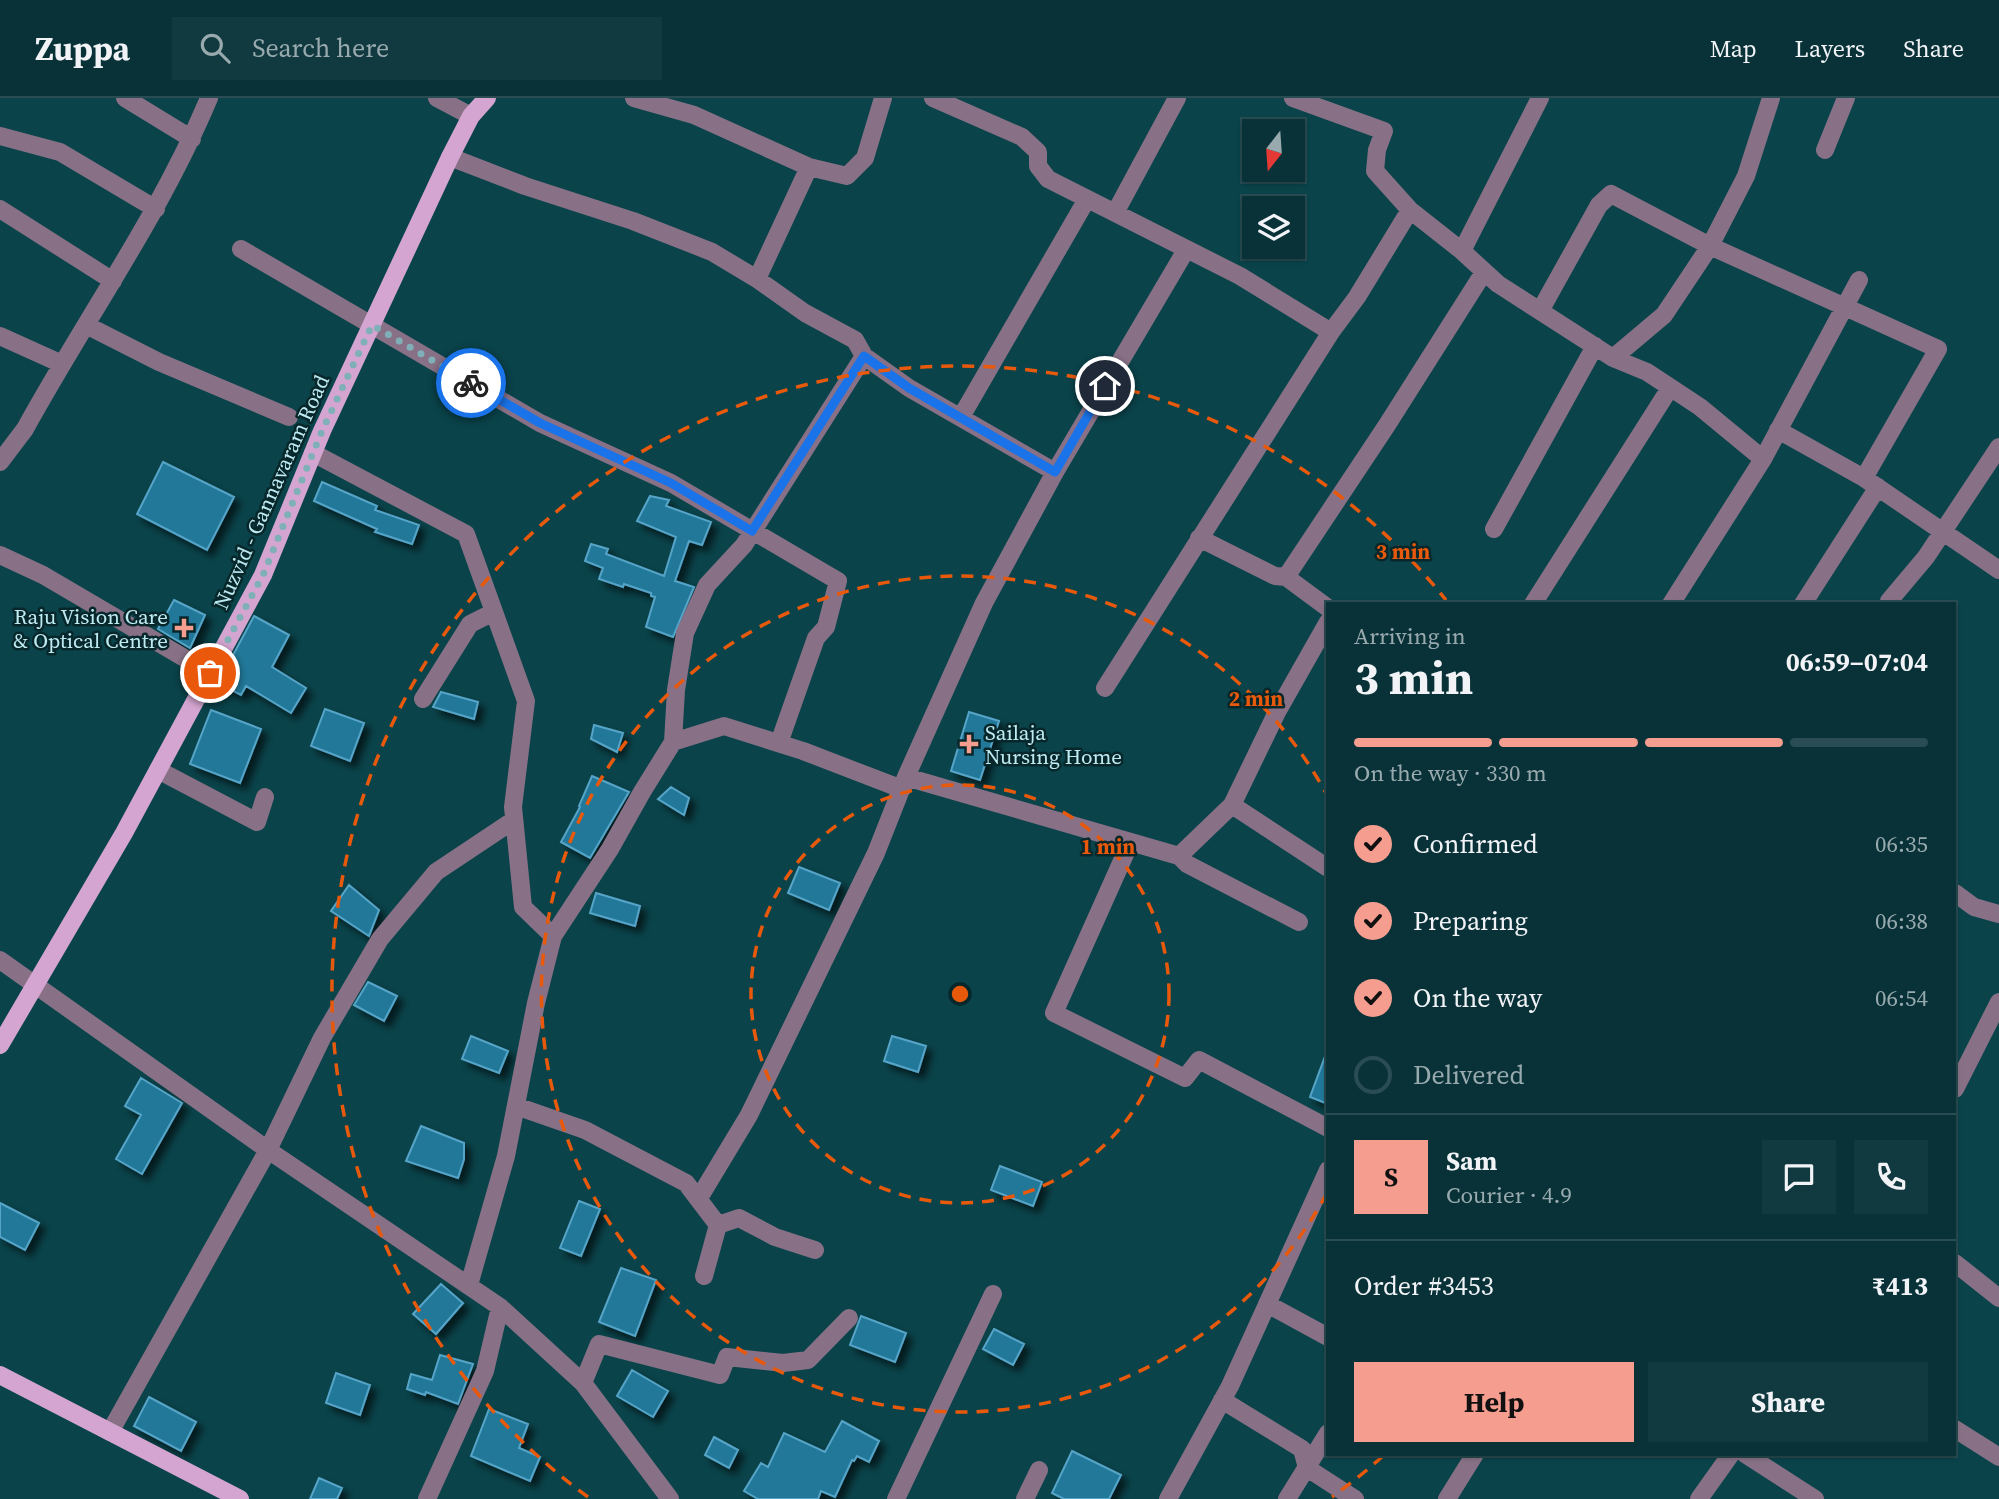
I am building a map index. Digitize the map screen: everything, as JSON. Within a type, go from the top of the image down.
[{"type":"main road","name":"Nuzvid - Gannavaram Road","points":[[0,1045],[158,770],[263,575],[313,453],[450,157],[471,116],[487,98]]},
{"type":"main road","points":[[0,1375],[240,1499]]},
{"type":"street","points":[[125,98],[192,139]]},
{"type":"street","points":[[0,462],[25,429],[156,209],[192,139],[209,98]]},
{"type":"street","points":[[437,98],[471,116]]},
{"type":"street","points":[[634,98],[694,115],[809,167],[847,176],[865,158],[883,98]]},
{"type":"street","points":[[933,98],[1022,137],[1038,152],[1038,166],[1048,179],[1240,276],[1331,332]]},
{"type":"street","points":[[1115,214],[1177,98]]},
{"type":"street","points":[[1293,98],[1384,131],[1377,150],[1375,171],[1410,210],[1484,272],[1613,358],[1647,372],[1700,407],[1762,459]]},
{"type":"street","points":[[1462,251],[1540,98]]},
{"type":"street","points":[[1613,358],[1664,315],[1710,246],[1746,176],[1771,98]]},
{"type":"street","points":[[1825,150],[1846,98]]},
{"type":"street","points":[[0,136],[60,152],[156,209]]},
{"type":"street","points":[[450,157],[525,186],[634,221],[712,252],[757,279],[804,313],[855,340],[864,356],[909,388],[1055,472]]},
{"type":"street","points":[[757,279],[809,167]]},
{"type":"street","points":[[1541,311],[1599,205],[1611,194],[1710,246],[1938,349],[1871,482],[1804,602]]},
{"type":"street","points":[[961,417],[1087,199]]},
{"type":"street","points":[[0,209],[113,281]]},
{"type":"street","points":[[1105,688],[1331,332],[1357,297],[1410,210]]},
{"type":"street","points":[[240,249],[540,423],[671,483],[838,581],[826,627],[816,638],[779,743]]},
{"type":"street","points":[[699,1198],[749,1115],[876,853],[984,603],[1055,472],[1186,250]]},
{"type":"street","points":[[1286,577],[1484,272]]},
{"type":"street","points":[[1672,602],[1762,459],[1859,280]]},
{"type":"street","points":[[86,325],[159,362],[289,417]]},
{"type":"street","points":[[0,336],[62,364]]},
{"type":"street","points":[[1494,529],[1595,346]]},
{"type":"street","points":[[469,1285],[506,1156],[536,1003],[554,936],[673,743],[676,690],[685,633],[707,585],[744,545],[864,356]]},
{"type":"street","points":[[1534,602],[1670,388]]},
{"type":"street","points":[[1778,430],[1871,482],[1999,570]]},
{"type":"street","points":[[1889,601],[1926,557],[1999,447]]},
{"type":"street","points":[[313,453],[466,534],[526,701],[513,807],[523,906],[554,936]]},
{"type":"street","points":[[1199,538],[1275,576],[1286,577],[1326,607]]},
{"type":"street","points":[[0,555],[43,575],[210,673]]},
{"type":"street","points":[[424,699],[470,624],[494,612]]},
{"type":"street","points":[[1179,856],[1232,805],[1277,712],[1326,626]]},
{"type":"street","points":[[673,743],[724,726],[904,783],[1179,856],[1187,864],[1299,922]]},
{"type":"street","points":[[158,770],[257,822],[265,797]]},
{"type":"street","points":[[1232,805],[1326,867]]},
{"type":"street","points":[[110,1432],[268,1150],[322,1038],[380,939],[436,872],[514,820]]},
{"type":"street","points":[[1130,843],[1054,1013],[1185,1078],[1199,1060],[1326,1127]]},
{"type":"street","points":[[1956,894],[1974,907],[1999,914]]},
{"type":"street","points":[[0,960],[268,1150],[500,1307],[583,1383],[670,1499]]},
{"type":"street","points":[[1956,1088],[1992,1033],[1999,1002]]},
{"type":"street","points":[[516,1106],[584,1130],[686,1183],[718,1225]]},
{"type":"street","points":[[1168,1499],[1222,1400],[1326,1174]]},
{"type":"street","points":[[718,1225],[739,1218],[775,1237],[815,1250]]},
{"type":"street","points":[[704,1276],[718,1225]]},
{"type":"street","points":[[1956,1264],[1999,1298]]},
{"type":"street","points":[[896,1499],[993,1294]]},
{"type":"street","points":[[1267,1304],[1326,1336]]},
{"type":"street","points":[[427,1499],[485,1371],[500,1307]]},
{"type":"street","points":[[583,1383],[599,1344],[720,1376],[727,1357],[783,1363],[808,1360],[849,1318]]},
{"type":"street","points":[[1222,1400],[1302,1449],[1307,1468],[1355,1499]]},
{"type":"street","points":[[1956,1430],[1999,1457]]},
{"type":"street","points":[[1287,1499],[1326,1436]]},
{"type":"street","points":[[1447,1499],[1474,1456]]},
{"type":"street","points":[[1699,1499],[1730,1456]]},
{"type":"street","points":[[1748,1456],[1815,1499]]},
{"type":"street","points":[[1025,1499],[1039,1469]]},
{"type":"building","points":[[163,462],[234,497],[207,550],[137,514]]},
{"type":"building","points":[[322,482],[377,506],[375,510],[419,525],[412,544],[375,532],[377,529],[314,501]]},
{"type":"building","points":[[650,496],[669,500],[666,506],[711,522],[702,545],[689,541],[675,581],[694,587],[673,637],[646,627],[655,597],[651,596],[651,593],[599,579],[603,568],[585,561],[591,544],[608,549],[606,554],[664,576],[676,537],[637,521]]},
{"type":"building","points":[[174,600],[205,615],[190,648],[158,629]]},
{"type":"building","points":[[254,616],[289,635],[272,667],[306,688],[291,713],[246,686],[241,695],[218,683]]},
{"type":"building","points":[[441,692],[478,702],[474,719],[433,707]]},
{"type":"building","points":[[325,709],[364,723],[350,761],[311,746]]},
{"type":"building","points":[[211,710],[261,729],[240,783],[190,764]]},
{"type":"building","points":[[969,712],[999,721],[980,780],[951,771]]},
{"type":"building","points":[[594,725],[623,733],[617,752],[591,739]]},
{"type":"building","points":[[592,776],[629,792],[590,858],[561,842],[580,807]]},
{"type":"building","points":[[671,787],[689,798],[684,815],[658,799]]},
{"type":"building","points":[[799,867],[840,883],[829,910],[788,893]]},
{"type":"building","points":[[349,885],[379,910],[369,936],[331,911]]},
{"type":"building","points":[[596,893],[640,906],[635,926],[590,913]]},
{"type":"building","points":[[368,982],[397,996],[384,1021],[354,1005]]},
{"type":"building","points":[[471,1036],[508,1051],[499,1073],[462,1059]]},
{"type":"building","points":[[892,1036],[926,1046],[918,1072],[884,1061]]},
{"type":"building","points":[[1326,1054],[1326,1103],[1310,1097]]},
{"type":"building","points":[[141,1078],[182,1103],[142,1174],[116,1159],[141,1115],[125,1106]]},
{"type":"building","points":[[421,1126],[464,1143],[464,1159],[458,1178],[406,1161]]},
{"type":"building","points":[[1000,1166],[1042,1182],[1033,1206],[991,1190]]},
{"type":"building","points":[[579,1201],[600,1209],[581,1256],[560,1248]]},
{"type":"building","points":[[0,1203],[39,1223],[25,1250],[0,1237]]},
{"type":"building","points":[[621,1268],[656,1280],[635,1336],[599,1322]]},
{"type":"building","points":[[441,1284],[463,1303],[436,1334],[413,1314]]},
{"type":"building","points":[[861,1316],[906,1333],[895,1362],[850,1345]]},
{"type":"building","points":[[994,1329],[1024,1344],[1013,1365],[983,1349]]},
{"type":"building","points":[[440,1355],[473,1364],[458,1404],[426,1392],[425,1395],[407,1389],[411,1374],[432,1380]]},
{"type":"building","points":[[632,1370],[668,1391],[653,1417],[617,1396]]},
{"type":"building","points":[[336,1373],[370,1385],[360,1415],[326,1403]]},
{"type":"building","points":[[149,1397],[196,1422],[181,1451],[134,1426]]},
{"type":"building","points":[[489,1409],[528,1424],[519,1448],[540,1457],[530,1481],[471,1456]]},
{"type":"building","points":[[842,1421],[879,1441],[869,1462],[857,1456],[852,1460],[835,1497],[821,1491],[818,1499],[758,1499],[744,1491],[761,1463],[768,1467],[784,1433],[825,1452]]},
{"type":"building","points":[[714,1437],[738,1450],[729,1468],[705,1455]]},
{"type":"building","points":[[1072,1451],[1121,1475],[1109,1499],[1064,1499],[1052,1493]]},
{"type":"building","points":[[319,1478],[342,1488],[337,1499],[310,1499]]},
{"type":"way so far","points":[[210,673],[263,575],[322,431],[372,325],[471,383]]},
{"type":"place","name":"Raju Vision Care & Optical Centre","points":[[184,628]]},
{"type":"place","name":"Sailaja Nursing Home","points":[[969,744]]},
{"type":"route","points":[[471,383],[540,423],[671,483],[752,531],[864,356],[909,388],[1055,472],[1105,386]]}]
